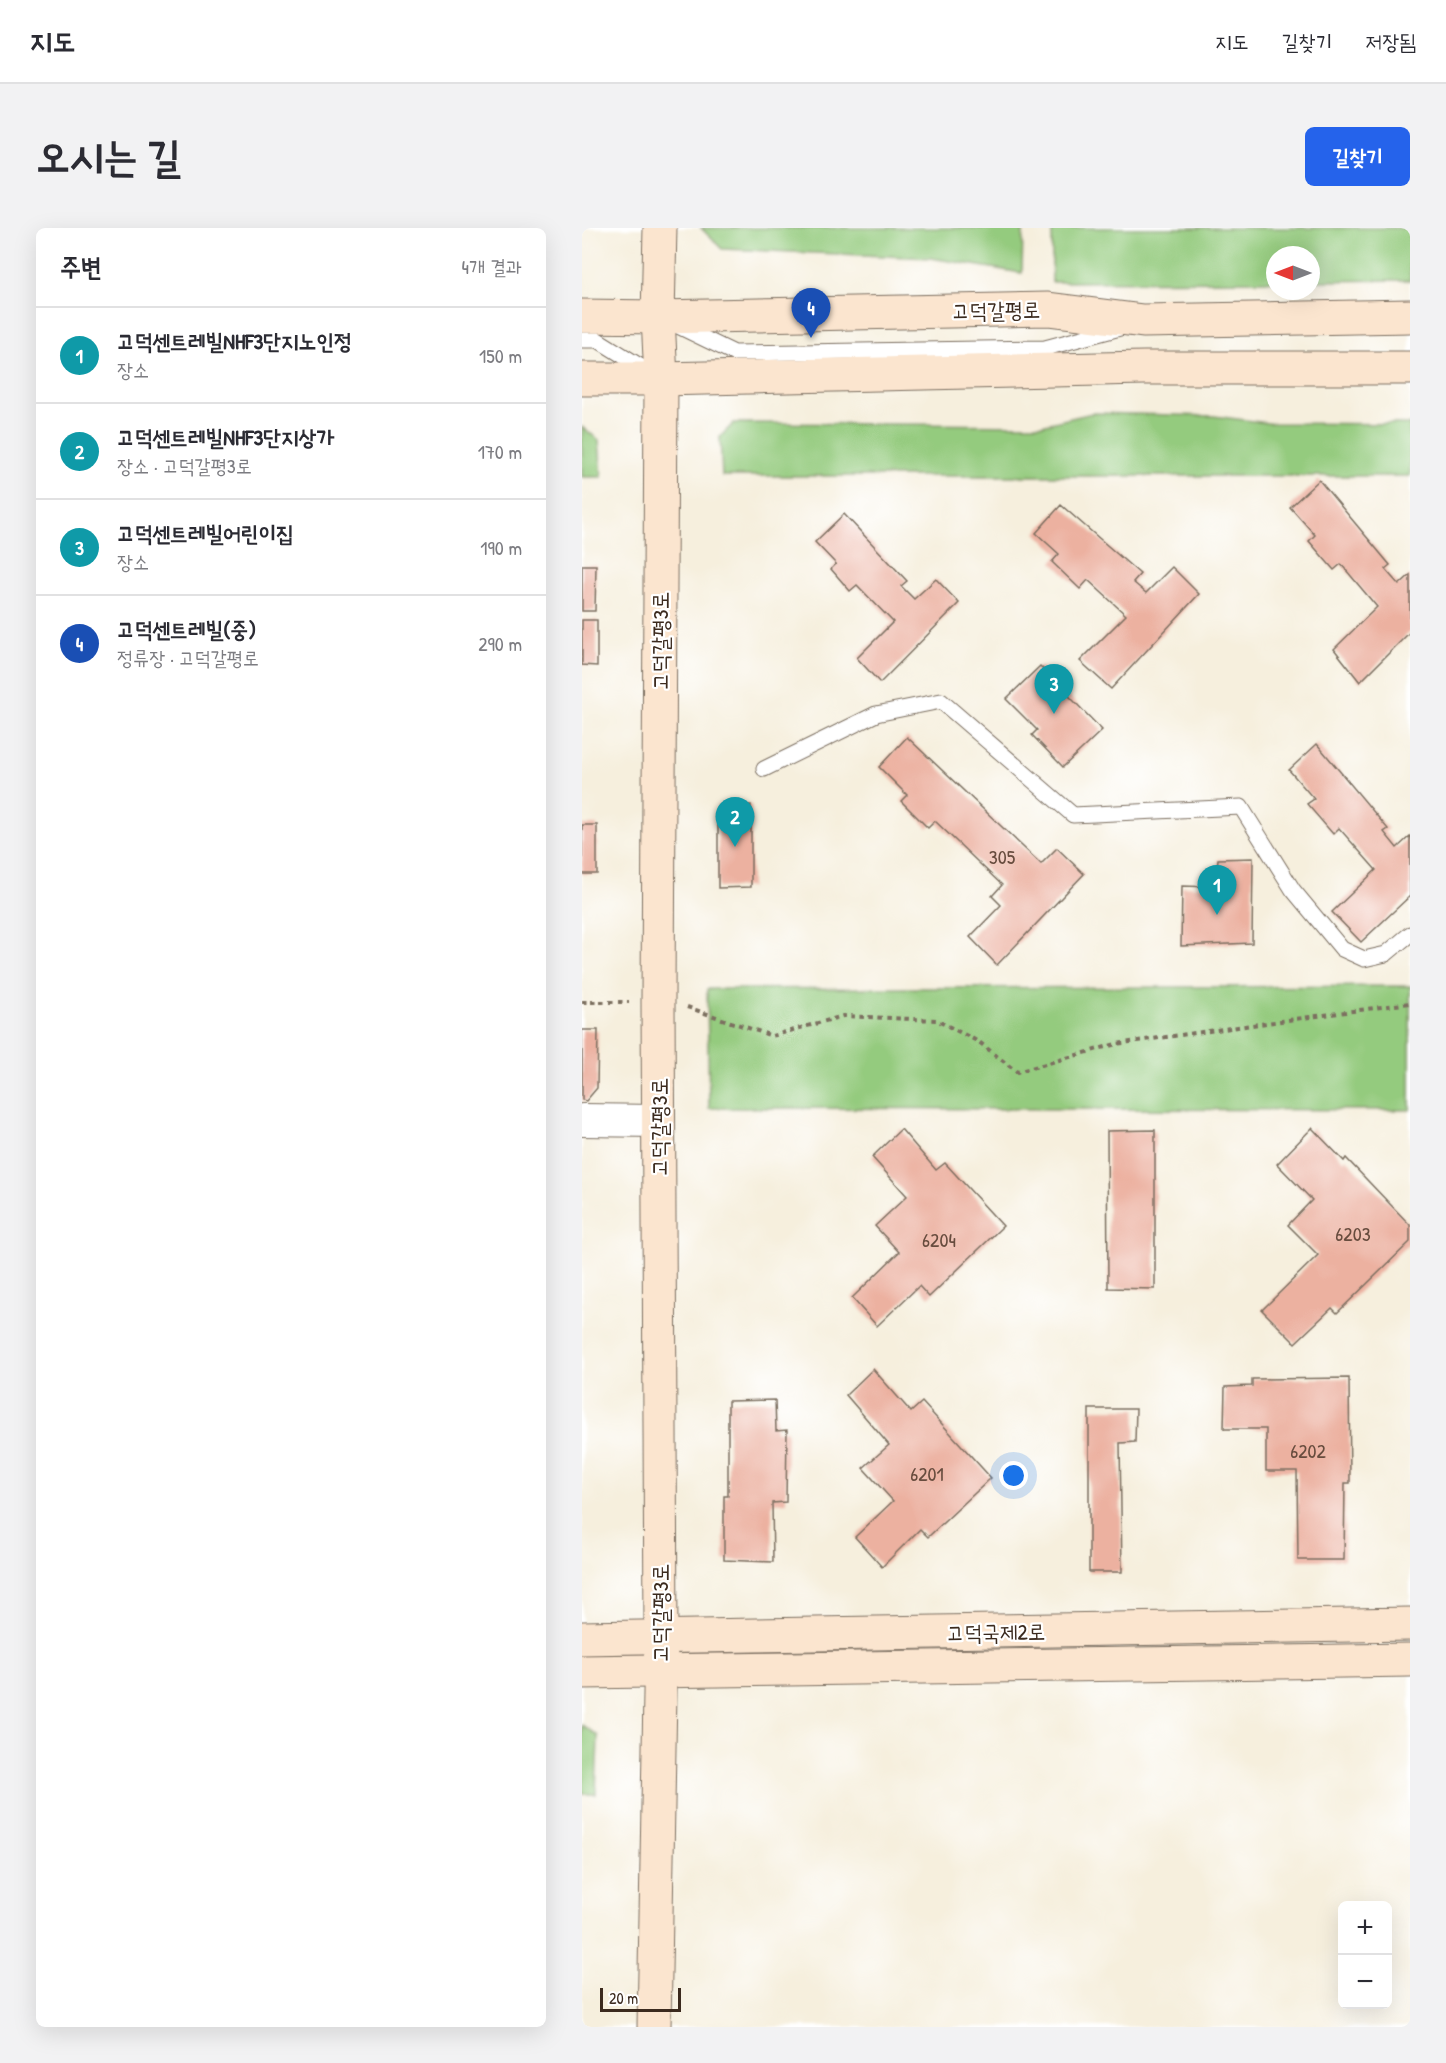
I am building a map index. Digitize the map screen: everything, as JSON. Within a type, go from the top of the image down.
[{"type":"street","name":"고덕갈평3로","points":[[654,2027],[661,1638],[658,1002],[660,228]]},
{"type":"street","name":"고덕갈평로","points":[[582,316],[1048,309],[1143,321],[1410,316]]},
{"type":"street","points":[[582,379],[661,380],[1144,368],[1410,368]]},
{"type":"street","points":[[582,1120],[659,1121]]},
{"type":"street","name":"고덕국제2로","points":[[582,1638],[1410,1624]]},
{"type":"street","name":"고덕국제2로","points":[[582,1672],[1410,1660]]},
{"type":"lane","points":[[582,340],[598,340],[661,380]]},
{"type":"lane","points":[[764,770],[876,714],[941,701],[1073,815],[1241,807],[1293,890],[1342,949],[1364,959],[1386,954],[1410,934]]},
{"type":"path","points":[[582,1002],[677,1004],[772,1036],[843,1016],[936,1020],[979,1042],[1017,1072],[1116,1044],[1410,1003]]},
{"type":"green space","points":[[701,228],[1023,228],[1022,273],[931,258],[722,249]]},
{"type":"green space","points":[[1052,228],[1410,228],[1410,280],[1320,281],[1320,246],[1266,246],[1266,281],[1052,282]]},
{"type":"green space","points":[[1092,413],[1214,416],[1268,423],[1410,424],[1410,476],[722,476],[720,437],[734,423],[1042,425]]},
{"type":"green space","points":[[582,427],[599,440],[602,477],[582,477]]},
{"type":"green space","points":[[1410,986],[1410,1110],[709,1108],[707,989]]},
{"type":"green space","points":[[582,1725],[598,1736],[596,1794],[582,1794]]},
{"type":"building","points":[[1319,480],[1390,565],[1385,569],[1399,585],[1410,575],[1410,632],[1360,682],[1334,649],[1377,607],[1341,564],[1334,570],[1309,541],[1315,535],[1290,507]]},
{"type":"building","points":[[1061,505],[1140,574],[1133,582],[1146,593],[1172,567],[1199,594],[1111,689],[1080,661],[1126,615],[1088,580],[1080,589],[1052,562],[1059,554],[1036,533]]},
{"type":"building","points":[[844,514],[907,581],[901,586],[914,599],[936,579],[959,603],[880,683],[857,658],[893,622],[857,585],[850,591],[831,569],[836,564],[815,542]]},
{"type":"building","points":[[582,565],[596,565],[595,611],[582,611]]},
{"type":"building","points":[[582,620],[597,620],[597,666],[582,665]]},
{"type":"building","points":[[1040,666],[1102,730],[1063,767],[1032,735],[1037,730],[1006,699]]},
{"type":"building","points":[[907,737],[1041,864],[1057,848],[1084,874],[997,965],[970,937],[1001,905],[992,896],[1002,885],[935,821],[928,828],[901,801],[907,795],[879,767]]},
{"type":"building","points":[[1317,744],[1388,829],[1384,832],[1397,848],[1410,836],[1410,896],[1361,942],[1332,912],[1376,870],[1339,828],[1333,834],[1307,804],[1314,799],[1289,770]]},
{"type":"building","points":[[751,805],[751,887],[718,888],[718,806]]},
{"type":"building","points":[[582,825],[597,825],[597,874],[582,874]]},
{"type":"building","points":[[1253,858],[1252,943],[1181,946],[1182,886],[1215,887],[1218,859]]},
{"type":"building","points":[[582,1030],[598,1030],[597,1088],[586,1101],[582,1100]]},
{"type":"building","points":[[1312,1128],[1344,1161],[1346,1158],[1410,1225],[1410,1242],[1337,1313],[1332,1308],[1295,1343],[1262,1310],[1318,1255],[1288,1225],[1312,1200],[1277,1164]]},
{"type":"building","points":[[901,1129],[936,1170],[945,1163],[1003,1226],[929,1297],[919,1286],[877,1326],[852,1298],[899,1252],[875,1226],[907,1196],[872,1157]]},
{"type":"building","points":[[1155,1130],[1155,1289],[1108,1288],[1107,1131]]},
{"type":"building","points":[[873,1369],[911,1412],[922,1402],[991,1478],[928,1537],[920,1529],[882,1567],[855,1537],[893,1501],[863,1468],[889,1445],[846,1395]]},
{"type":"building","points":[[1349,1378],[1350,1483],[1345,1483],[1344,1560],[1298,1560],[1297,1471],[1266,1471],[1266,1429],[1224,1429],[1225,1387],[1252,1386],[1252,1379]]},
{"type":"building","points":[[775,1400],[776,1431],[787,1430],[786,1502],[772,1503],[773,1562],[724,1560],[724,1496],[728,1496],[728,1401]]},
{"type":"building","points":[[1089,1409],[1136,1409],[1135,1442],[1120,1443],[1122,1572],[1089,1572]]},
{"type":"place","name":"고덕센트레빌(중)","points":[[811,338]]},
{"type":"place","name":"고덕센트레빌어린이집","points":[[1054,714]]},
{"type":"place","name":"고덕센트레빌NHF3단지상가","points":[[735,847]]},
{"type":"place","name":"고덕센트레빌NHF3단지노인정","points":[[1217,915]]}]
